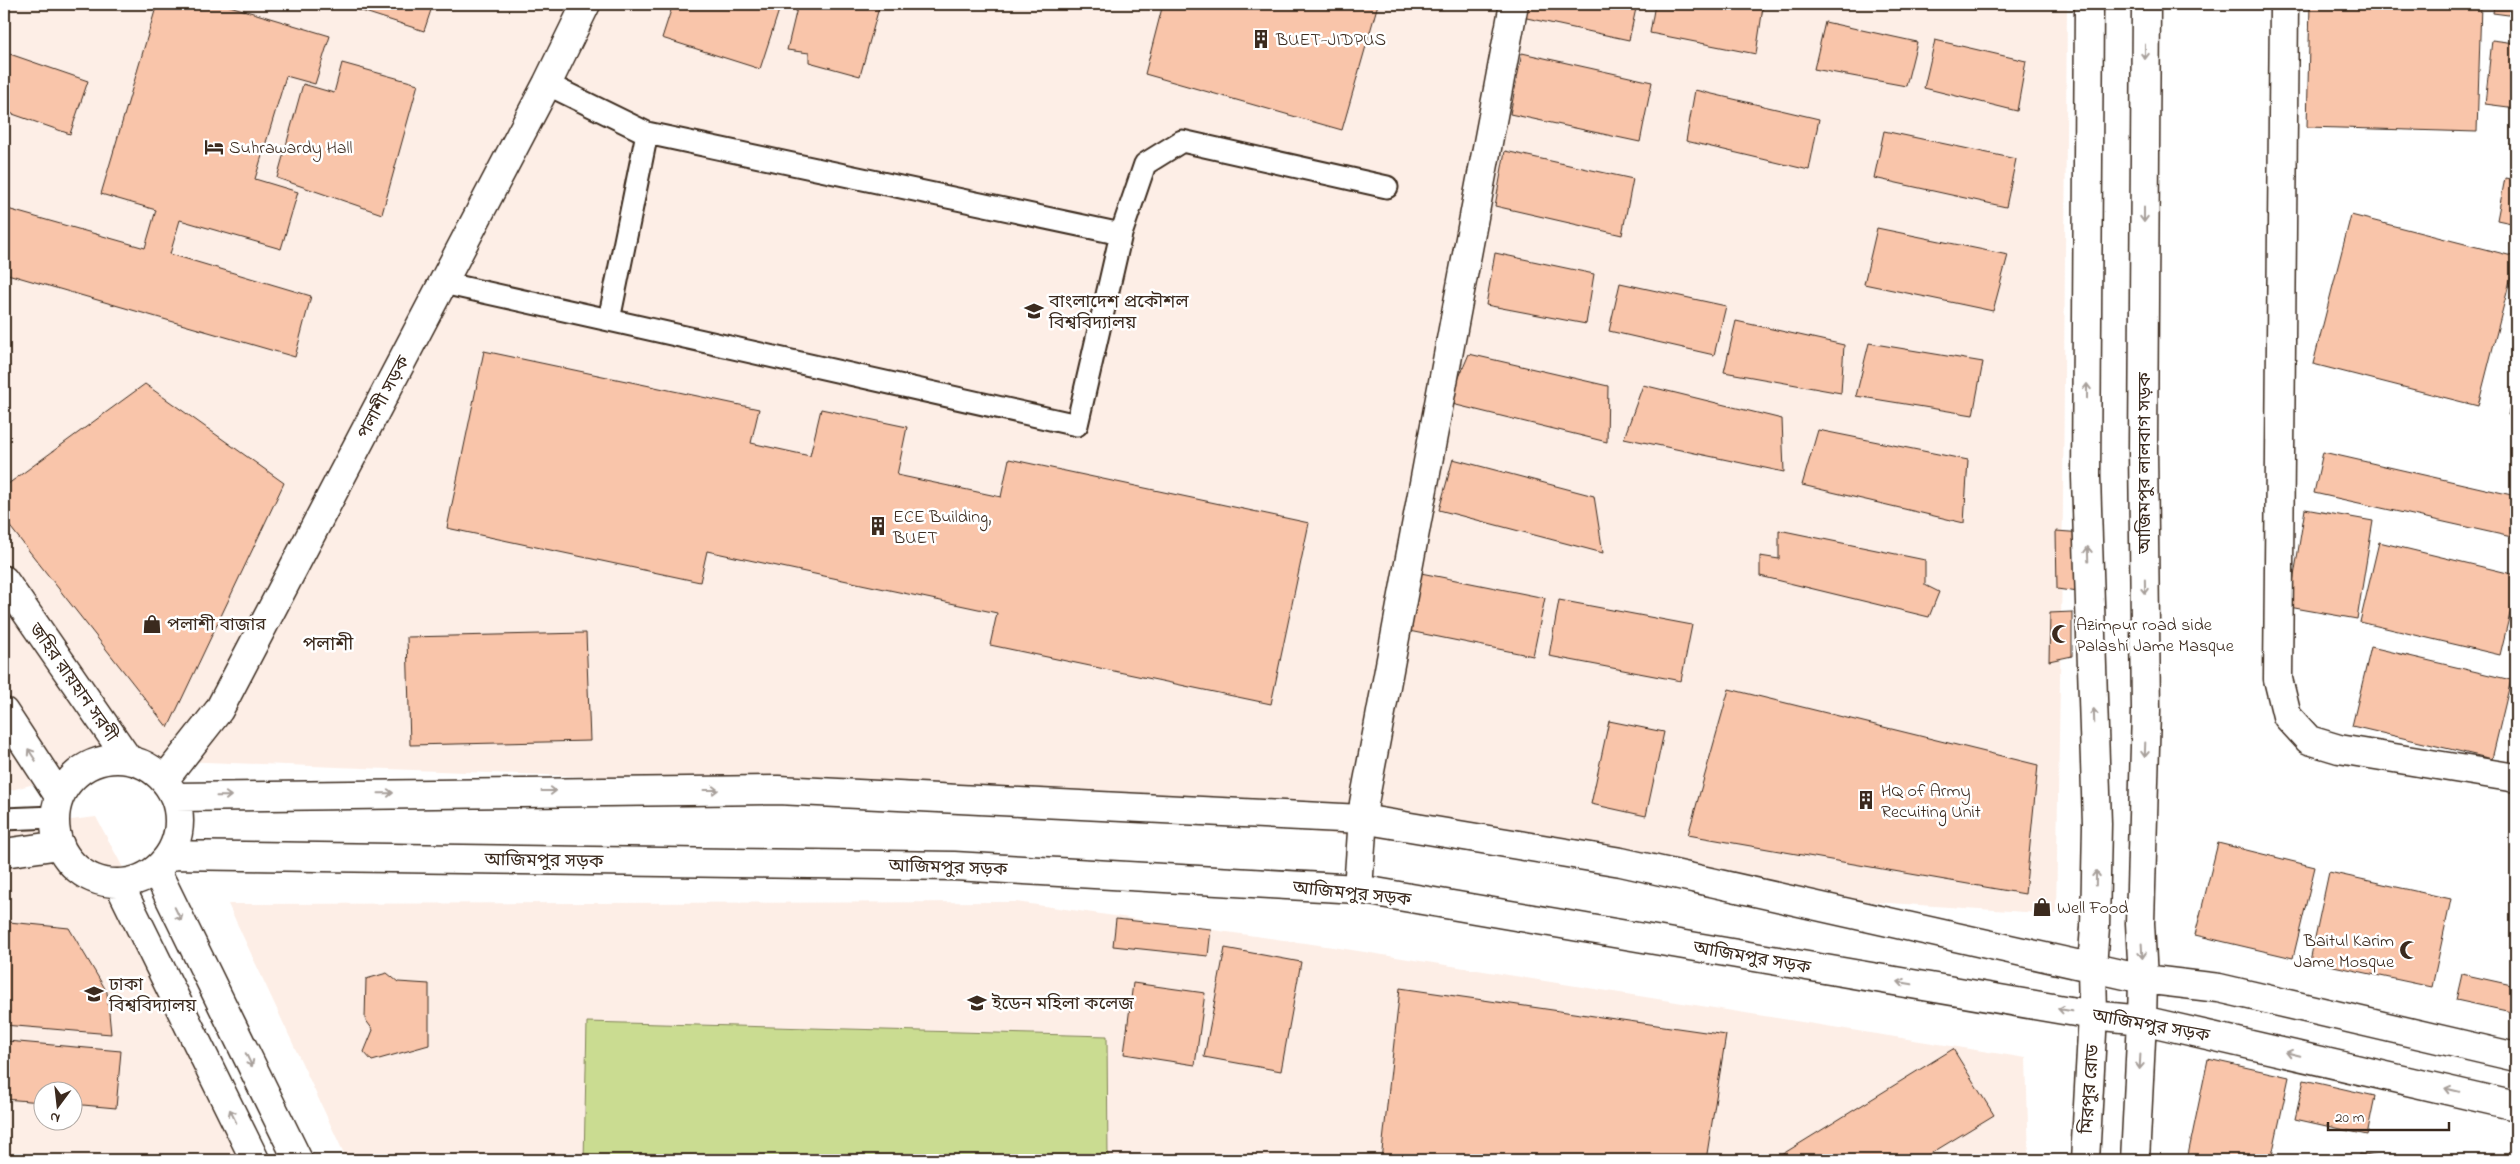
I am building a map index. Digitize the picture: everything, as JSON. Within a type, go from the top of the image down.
[{"type":"main road","name":"পলাশী সড়ক","points":[[170,789],[219,710],[547,84],[584,4]]},
{"type":"main road","points":[[1358,889],[1362,819],[1514,4]]},
{"type":"main road","name":"মিরপুর রোড","points":[[2085,1160],[2093,1015],[2092,967],[2095,927],[2097,824],[2086,477],[2090,4]]},
{"type":"main road","name":"আজিমপুর লালবাগ সড়ক","points":[[2143,979],[2140,922],[2146,711],[2143,449],[2146,4]]},
{"type":"main road","points":[[2284,4],[2278,679],[2287,716],[2309,740],[2339,749],[2516,778]]},
{"type":"main road","name":"জহির রায়হান সরণী","points":[[4,580],[128,759]]},
{"type":"main road","points":[[4,712],[56,806]]},
{"type":"main road","points":[[108,759],[128,759],[148,767],[170,789],[179,816],[178,837],[163,863],[139,880],[119,884],[98,881],[79,871],[65,856],[56,838],[56,806],[70,778],[87,766],[108,759]]},
{"type":"main road","points":[[170,789],[778,790],[1362,819],[1621,862],[2143,979],[2219,988],[2516,1057]]},
{"type":"main road","points":[[4,853],[60,845]]},
{"type":"main road","points":[[163,863],[298,1160]]},
{"type":"main road","name":"আজিমপুর সড়ক","points":[[163,863],[954,866],[1358,889],[2093,1015],[2142,1020],[2516,1106]]},
{"type":"main road","points":[[119,884],[254,1160]]},
{"type":"main road","points":[[2135,1160],[2143,979]]},
{"type":"lane","points":[[547,84],[646,134],[1121,234]]},
{"type":"lane","points":[[609,320],[646,134]]},
{"type":"lane","points":[[443,283],[1077,425],[1121,234],[1145,164],[1182,141],[1387,187]]},
{"type":"lane","points":[[4,819],[56,806]]},
{"type":"shaded area","name":"বাংলাদেশ প্রকৌশল বিশ্ববিদ্যালয়","points":[[4,4],[2067,4],[2063,505],[2056,914],[1736,893],[1398,840],[779,784],[128,759],[4,792]]},
{"type":"shaded area","name":"ঢাকা বিশ্ববিদ্যালয়","points":[[96,817],[138,896],[260,1160],[4,1160],[4,828]]},
{"type":"shaded area","name":"ইডেন মহিলা কলেজ","points":[[1016,902],[1333,947],[2026,1058],[2029,1160],[347,1160],[228,904]]},
{"type":"green space","points":[[587,1022],[1107,1036],[1108,1160],[584,1160]]},
{"type":"building","points":[[157,4],[223,4],[330,36],[315,84],[286,76],[255,179],[298,192],[281,249],[180,220],[170,254],[311,296],[295,357],[4,273],[4,208],[145,248],[156,210],[101,194]]},
{"type":"building","points":[[340,4],[433,4],[424,31]]},
{"type":"building","points":[[673,4],[781,4],[760,69],[662,38]]},
{"type":"building","points":[[798,4],[880,4],[860,76],[809,62],[809,53],[787,50]]},
{"type":"building","name":"BUET-JIDPUS","points":[[1163,4],[1378,4],[1342,130],[1145,74]]},
{"type":"building","points":[[1525,4],[1637,4],[1629,40],[1522,17]]},
{"type":"building","points":[[1655,4],[1747,4],[1763,7],[1756,54],[1650,33]]},
{"type":"building","points":[[2310,4],[2481,4],[2477,132],[2307,127]]},
{"type":"building","points":[[2494,4],[2516,4],[2516,16],[2493,13]]},
{"type":"building","points":[[1825,22],[1917,42],[1906,86],[1814,69]]},
{"type":"building","points":[[1935,40],[2026,61],[2017,111],[1924,88]]},
{"type":"building","points":[[2492,40],[2516,43],[2516,108],[2485,104]]},
{"type":"building","points":[[4,52],[88,81],[70,134],[4,111]]},
{"type":"building","points":[[1522,53],[1652,82],[1640,142],[1510,114]]},
{"type":"building","points":[[342,63],[418,84],[382,214],[277,178],[303,84],[334,93]]},
{"type":"building","points":[[1695,90],[1819,119],[1809,170],[1686,141]]},
{"type":"building","points":[[1884,131],[2016,159],[2006,207],[1874,178]]},
{"type":"building","points":[[1505,151],[1633,179],[1622,235],[1495,206]]},
{"type":"building","points":[[2505,178],[2516,180],[2516,224],[2497,220]]},
{"type":"building","points":[[2351,215],[2516,257],[2478,406],[2313,364]]},
{"type":"building","points":[[1877,228],[2008,255],[1993,311],[1864,284]]},
{"type":"building","points":[[1495,253],[1594,274],[1586,324],[1486,305]]},
{"type":"building","points":[[1620,283],[1726,306],[1714,355],[1609,331]]},
{"type":"building","points":[[1736,321],[1844,345],[1841,393],[1724,372]]},
{"type":"building","points":[[1869,343],[1983,362],[1973,415],[1856,396]]},
{"type":"building","name":"ECE Building, BUET","points":[[484,351],[759,409],[751,443],[810,456],[821,409],[907,427],[897,475],[1001,497],[1009,459],[1309,523],[1271,704],[990,645],[997,613],[707,551],[700,582],[447,528]]},
{"type":"building","points":[[1469,354],[1608,386],[1607,442],[1448,403]]},
{"type":"building","points":[[2516,382],[2516,417],[2508,415]]},
{"type":"building","name":"পলাশী‌ বাজার","points":[[145,384],[284,483],[168,728],[4,519],[4,487]]},
{"type":"building","points":[[1643,385],[1782,419],[1784,472],[1624,438]]},
{"type":"building","points":[[1818,430],[1968,460],[1964,523],[1802,485]]},
{"type":"building","points":[[2323,452],[2516,496],[2516,538],[2314,493]]},
{"type":"building","points":[[1453,459],[1594,496],[1603,553],[1439,510]]},
{"type":"building","points":[[2305,509],[2373,521],[2357,619],[2289,607]]},
{"type":"building","points":[[1779,530],[1925,560],[1925,585],[1939,592],[1929,617],[1760,576],[1760,556],[1779,559]]},
{"type":"building","points":[[2056,531],[2084,533],[2085,593],[2057,589]]},
{"type":"building","points":[[2379,542],[2516,575],[2516,589],[2500,655],[2360,622]]},
{"type":"building","points":[[1421,573],[1545,598],[1533,656],[1409,631]]},
{"type":"building","points":[[1559,600],[1692,625],[1681,681],[1549,656]]},
{"type":"building","name":"Azimpur road side Palashi Jame Masque","points":[[2072,612],[2072,656],[2049,661],[2050,613]]},
{"type":"building","points":[[586,633],[590,741],[410,745],[407,637]]},
{"type":"building","points":[[2371,647],[2511,680],[2492,759],[2352,726]]},
{"type":"building","name":"HQ of Army Recuiting Unit","points":[[1729,689],[2038,765],[2025,894],[1688,835]]},
{"type":"building","points":[[1609,721],[1664,732],[1646,816],[1591,804]]},
{"type":"building","points":[[2218,843],[2315,867],[2293,958],[2195,935]]},
{"type":"building","points":[[2329,872],[2451,899],[2432,987],[2310,961]]},
{"type":"building","points":[[1116,919],[1211,929],[1208,956],[1113,946]]},
{"type":"building","points":[[9,922],[69,928],[107,992],[111,1034],[4,1025],[4,987]]},
{"type":"building","points":[[1225,948],[1301,962],[1281,1071],[1204,1057]]},
{"type":"building","points":[[387,973],[398,982],[429,984],[429,1045],[372,1061],[364,1052],[373,1030],[365,1019],[366,979]]},
{"type":"building","points":[[2462,974],[2516,986],[2516,1013],[2456,1000]]},
{"type":"building","points":[[1133,983],[1205,993],[1195,1065],[1124,1054]]},
{"type":"building","points":[[1400,988],[1726,1035],[1706,1160],[1381,1160]]},
{"type":"building","points":[[7,1041],[121,1051],[116,1108],[82,1105],[82,1082],[32,1082],[32,1101],[4,1099]]},
{"type":"building","points":[[1953,1049],[1994,1115],[1920,1160],[1773,1160]]},
{"type":"building","points":[[2208,1059],[2289,1077],[2271,1160],[2187,1160]]},
{"type":"building","points":[[2304,1080],[2375,1096],[2367,1135],[2295,1119]]},
{"type":"building","points":[[2360,1154],[2389,1160],[2358,1160]]},
{"type":"place","name":"BUET-JIDPUS","points":[[1261,39]]},
{"type":"place","name":"Suhrawardy Hall","points":[[214,147]]},
{"type":"place","name":"বাংলাদেশ প্রকৌশল বিশ্ববিদ্যালয়","points":[[1034,311]]},
{"type":"place","name":"ECE Building, BUET","points":[[878,526]]},
{"type":"place","name":"পলাশী‌ বাজার","points":[[152,624]]},
{"type":"place","name":"Azimpur road side Palashi Jame Masque","points":[[2061,634]]},
{"type":"place","name":"HQ of Army Recuiting Unit","points":[[1866,800]]},
{"type":"place","name":"Well Food","points":[[2042,907]]},
{"type":"place","name":"Baitul Karim Jame Mosque","points":[[2409,950]]},
{"type":"place","name":"ঢাকা বিশ্ববিদ্যালয়","points":[[94,994]]},
{"type":"place","name":"ইডেন মহিলা কলেজ","points":[[977,1003]]},
{"type":"district","name":"পলাশী","points":[[328,643]]}]
